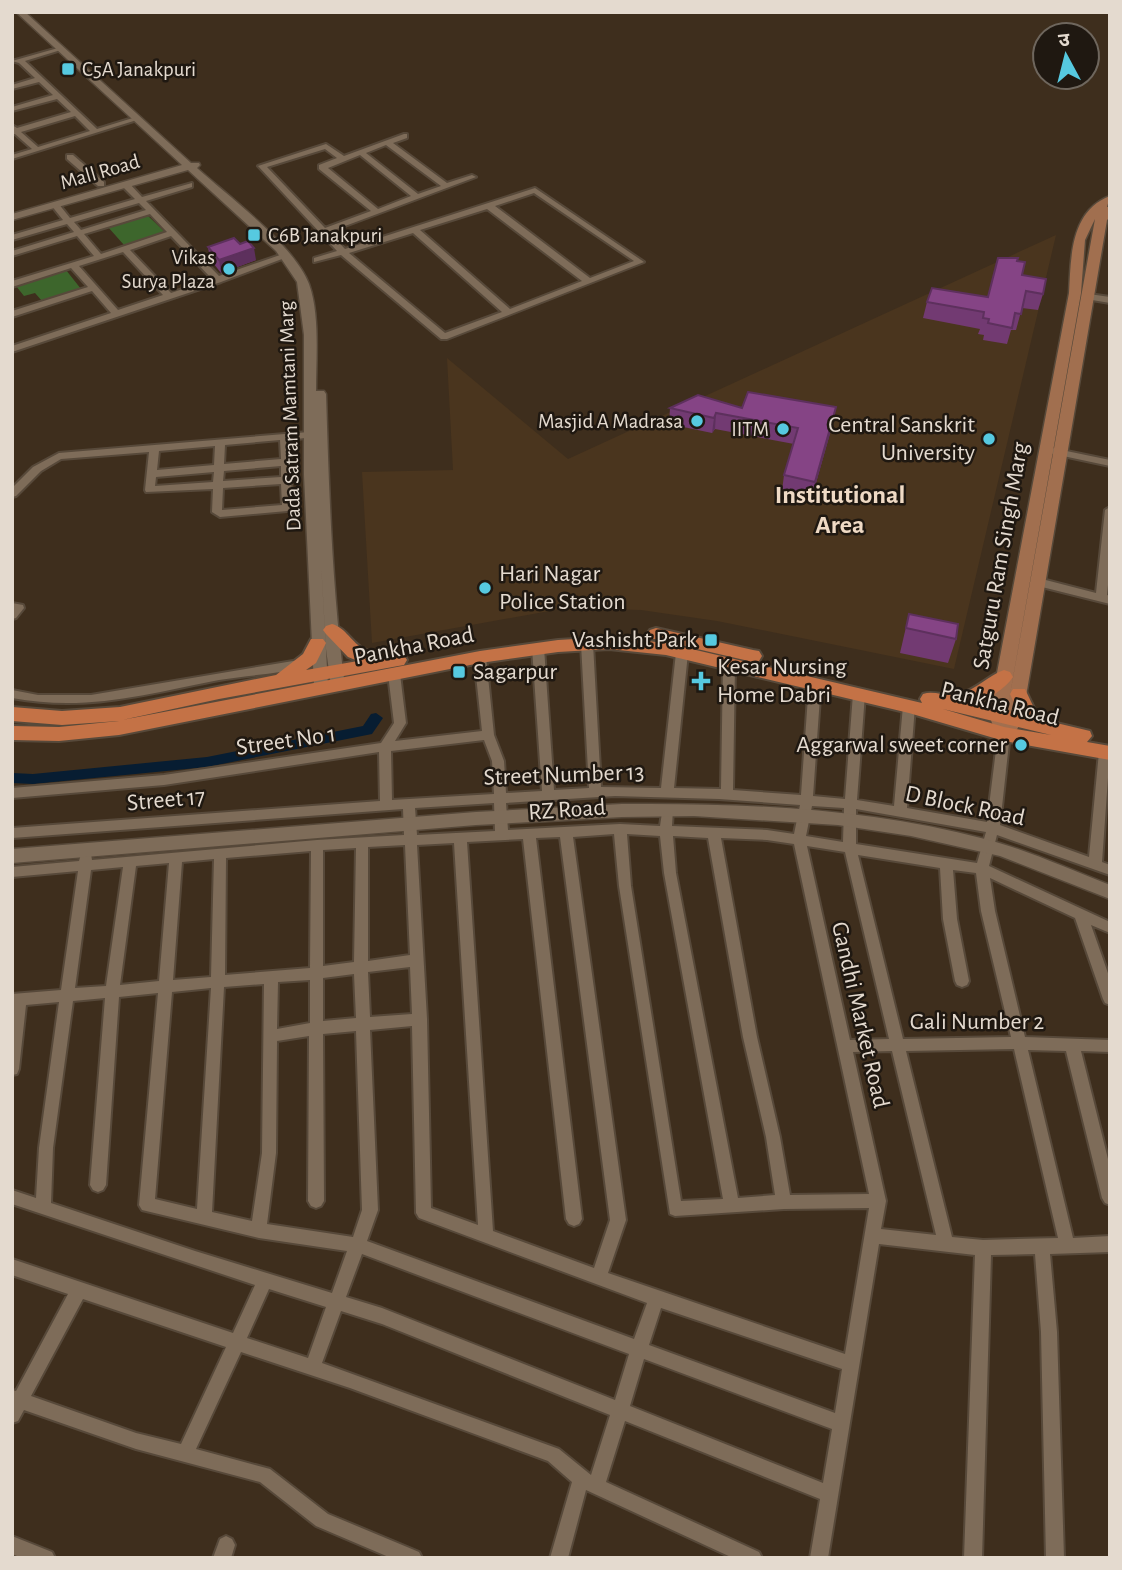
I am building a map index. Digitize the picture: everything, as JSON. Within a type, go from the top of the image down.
[{"type":"main road","name":"Satguru Ram Singh Marg","points":[[1005,723],[1004,677],[1075,293],[1081,228],[1093,211],[1110,198]]},
{"type":"main road","name":"Satguru Ram Singh Marg","points":[[1005,723],[1019,694],[1101,219],[1110,210]]},
{"type":"main road","points":[[332,630],[354,652],[389,668]]},
{"type":"main road","name":"Pankha Road","points":[[389,668],[553,635],[604,630],[638,631],[673,637],[949,704],[1005,723],[1043,726],[1108,749]]},
{"type":"main road","points":[[317,643],[313,654],[324,676]]},
{"type":"main road","name":"Pankha Road","points":[[12,713],[62,718],[120,714],[274,682],[538,648],[587,644],[636,645],[682,653],[909,706],[1005,723],[1108,749]]},
{"type":"main road","name":"Pankha Road","points":[[12,733],[58,734],[119,728],[324,676]]},
{"type":"main road","points":[[949,704],[975,698],[993,688],[1004,677]]},
{"type":"main road","points":[[1019,694],[1028,714],[1043,726]]},
{"type":"street","name":"Dada Satram Mamtani Marg","points":[[20,12],[136,118],[288,246],[313,282],[317,300],[322,473],[332,630],[324,676]]},
{"type":"street","name":"Dada Satram Mamtani Marg","points":[[27,20],[190,163],[286,256],[303,282],[310,335],[309,435],[317,643]]},
{"type":"street","points":[[16,61],[60,49]]},
{"type":"street","points":[[16,61],[40,79],[95,131]]},
{"type":"street","points":[[12,87],[40,79]]},
{"type":"street","points":[[12,109],[58,96]]},
{"type":"street","points":[[14,130],[76,113]]},
{"type":"street","points":[[12,158],[136,118]]},
{"type":"street","points":[[14,130],[37,150]]},
{"type":"street","points":[[377,212],[322,167],[404,135]]},
{"type":"street","points":[[387,142],[446,187]]},
{"type":"street","points":[[317,260],[343,252],[415,230],[535,190],[640,262],[444,337],[343,252],[262,166],[326,146],[343,159]]},
{"type":"street","points":[[360,152],[417,197]]},
{"type":"street","points":[[70,157],[101,184]]},
{"type":"street","name":"Mall Road","points":[[12,209],[190,163]]},
{"type":"street","name":"Mall Road","points":[[12,217],[126,185],[190,163]]},
{"type":"street","points":[[324,231],[472,177]]},
{"type":"street","points":[[126,185],[218,280]]},
{"type":"street","points":[[12,238],[189,186]]},
{"type":"street","points":[[55,205],[99,257]]},
{"type":"street","points":[[489,206],[589,281]]},
{"type":"street","points":[[12,254],[151,211]]},
{"type":"street","points":[[415,230],[508,312]]},
{"type":"street","points":[[12,284],[172,233]]},
{"type":"street","points":[[124,248],[169,296]]},
{"type":"street","points":[[12,349],[286,256]]},
{"type":"street","points":[[73,265],[117,314]]},
{"type":"street","points":[[12,314],[93,288]]},
{"type":"street","points":[[1089,297],[1110,300]]},
{"type":"street","points":[[12,494],[37,469],[59,456],[309,435]]},
{"type":"street","points":[[220,443],[217,512],[226,514],[288,508],[285,438]]},
{"type":"street","points":[[154,448],[150,490],[286,481]]},
{"type":"street","points":[[1045,450],[1110,463]]},
{"type":"street","points":[[152,474],[286,462]]},
{"type":"street","points":[[1038,582],[1105,599],[1110,510]]},
{"type":"street","points":[[12,607],[19,608],[12,615]]},
{"type":"street","points":[[587,644],[595,793]]},
{"type":"street","points":[[538,648],[548,796]]},
{"type":"street","points":[[682,653],[666,831],[670,873],[732,1206]]},
{"type":"street","points":[[480,657],[488,735],[498,761],[502,836]]},
{"type":"street","points":[[727,795],[729,664]]},
{"type":"street","points":[[386,805],[385,747],[400,723],[389,668]]},
{"type":"street","points":[[12,694],[48,699],[108,698],[324,676]]},
{"type":"street","name":"Gandhi Market Road","points":[[815,683],[805,807],[799,840],[820,947],[845,1046],[878,1201]]},
{"type":"street","points":[[859,694],[850,848],[946,1243]]},
{"type":"street","points":[[900,813],[909,706]]},
{"type":"street","points":[[1005,723],[993,828],[982,869],[988,911],[1067,1245]]},
{"type":"street","name":"Street No 1","points":[[12,793],[164,780],[385,747],[488,735]]},
{"type":"street","points":[[1095,864],[1108,749]]},
{"type":"street","name":"Street Number 13","points":[[324,809],[409,804],[500,806],[548,796],[595,793],[667,801],[727,795],[805,807]]},
{"type":"street","points":[[12,856],[86,858],[410,832],[500,806],[667,801],[805,807],[851,812],[988,846],[1110,892]]},
{"type":"street","points":[[409,804],[420,1019],[424,1213],[656,1299],[851,1364]]},
{"type":"street","name":"Street 17","points":[[12,833],[324,809]]},
{"type":"street","name":"D Block Road","points":[[851,812],[900,813],[993,828],[1110,870]]},
{"type":"street","points":[[620,829],[625,886],[675,1209],[784,1202],[878,1201],[819,1558]]},
{"type":"street","name":"RZ Road","points":[[12,872],[86,858],[130,862],[362,842],[410,832],[460,838],[620,829],[767,835],[982,869],[1110,928]]},
{"type":"street","points":[[566,833],[618,1220],[599,1278]]},
{"type":"street","points":[[714,834],[750,1037],[774,1138],[784,1202]]},
{"type":"street","points":[[528,835],[574,1219]]},
{"type":"street","points":[[460,838],[486,1236]]},
{"type":"street","points":[[312,1368],[370,1210],[361,968],[362,842]]},
{"type":"street","points":[[316,1201],[317,845]]},
{"type":"street","points":[[204,1216],[218,980],[220,853]]},
{"type":"street","points":[[177,857],[147,1205],[260,1230],[358,1245],[841,1424]]},
{"type":"street","points":[[43,1205],[46,1148],[86,858]]},
{"type":"street","points":[[98,1185],[112,992],[130,862]]},
{"type":"street","points":[[946,863],[950,919],[962,981]]},
{"type":"street","points":[[1081,916],[1110,999]]},
{"type":"street","points":[[12,1069],[16,1000],[318,973],[417,960]]},
{"type":"street","points":[[260,1230],[269,1153],[271,976]]},
{"type":"street","points":[[270,1036],[318,1028],[420,1019]]},
{"type":"street","name":"Gali Number 2","points":[[845,1046],[1018,1043],[1110,1046]]},
{"type":"street","points":[[1072,1045],[1110,1198]]},
{"type":"street","points":[[12,1197],[43,1205],[195,1259],[382,1316],[830,1494]]},
{"type":"street","points":[[872,1236],[983,1248],[1110,1244]]},
{"type":"street","points":[[1042,1245],[1052,1400],[1055,1558]]},
{"type":"street","points":[[973,1558],[983,1248]]},
{"type":"street","points":[[12,1267],[312,1368],[553,1455],[589,1482],[753,1558]]},
{"type":"street","points":[[185,1454],[265,1280]]},
{"type":"street","points":[[79,1290],[15,1405],[264,1475],[322,1520],[413,1558]]},
{"type":"street","points":[[559,1558],[621,1412],[638,1349],[656,1299]]},
{"type":"street","points":[[12,1545],[46,1558]]},
{"type":"shaded area","name":"Institutional Area","points":[[1056,235],[954,669],[717,621],[641,610],[566,608],[372,643],[362,472],[453,470],[447,358],[568,459]]},
{"type":"green space","points":[[147,215],[165,232],[124,245],[108,227]]},
{"type":"green space","points":[[66,270],[81,289],[42,301],[35,293],[24,296],[16,286]]},
{"type":"building","points":[[234,238],[240,244],[248,241],[254,248],[219,260],[208,247]]},
{"type":"building","points":[[998,258],[1018,258],[1017,261],[1025,262],[1022,275],[1046,279],[1043,294],[1026,291],[1021,314],[1015,313],[1012,328],[988,323],[989,319],[983,318],[984,312],[927,302],[932,288],[988,297]]},
{"type":"building","points":[[748,392],[836,407],[815,482],[784,475],[798,428],[716,413],[714,418],[670,408],[698,395],[742,408]]},
{"type":"building","points":[[909,614],[958,624],[956,639],[906,628]]},
{"type":"waterway","points":[[12,778],[33,779],[207,762],[367,730],[376,718]]},
{"type":"place","name":"C5A Janakpuri","points":[[68,69]]},
{"type":"place","name":"C6B Janakpuri","points":[[254,235]]},
{"type":"place","name":"Vikas Surya Plaza","points":[[229,269]]},
{"type":"place","name":"Masjid A Madrasa","points":[[697,421]]},
{"type":"place","name":"IITM","points":[[783,429]]},
{"type":"place","name":"Central Sanskrit University","points":[[989,439]]},
{"type":"place","name":"Hari Nagar Police Station","points":[[485,588]]},
{"type":"place","name":"Vashisht Park","points":[[711,640]]},
{"type":"place","name":"Sagarpur","points":[[459,672]]},
{"type":"place","name":"Kesar Nursing Home Dabri","points":[[701,681]]},
{"type":"place","name":"Aggarwal sweet corner","points":[[1021,745]]},
{"type":"district","name":"Institutional Area","points":[[840,510]]}]
